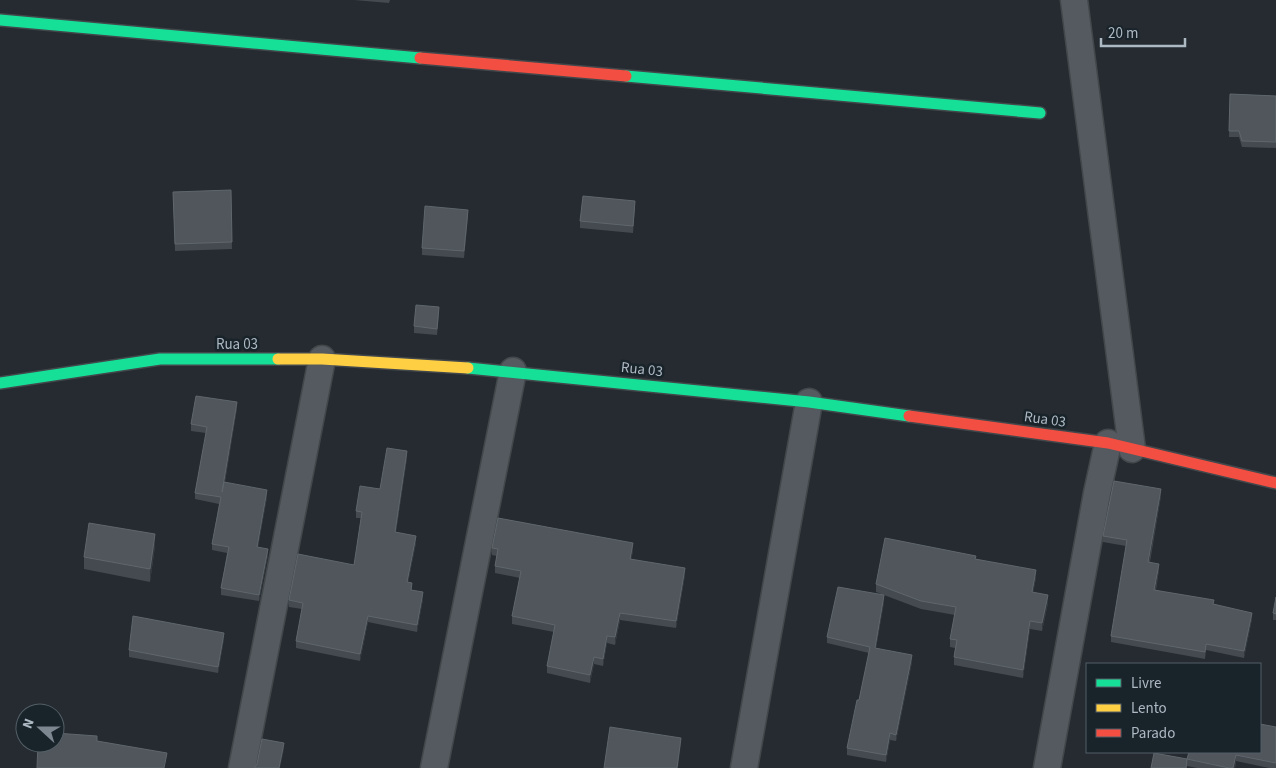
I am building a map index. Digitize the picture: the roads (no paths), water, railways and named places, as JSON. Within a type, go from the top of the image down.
[{"type":"street","points":[[1047,768],[1095,503],[1120,446],[1074,0]]},
{"type":"street","points":[[0,20],[1040,113]]},
{"type":"street","name":"Rua 03","points":[[0,384],[160,359],[322,359],[513,371],[809,402],[1120,446],[1276,483]]},
{"type":"street","points":[[242,768],[322,359]]},
{"type":"street","points":[[434,768],[513,371]]},
{"type":"street","points":[[744,768],[809,402]]}]
